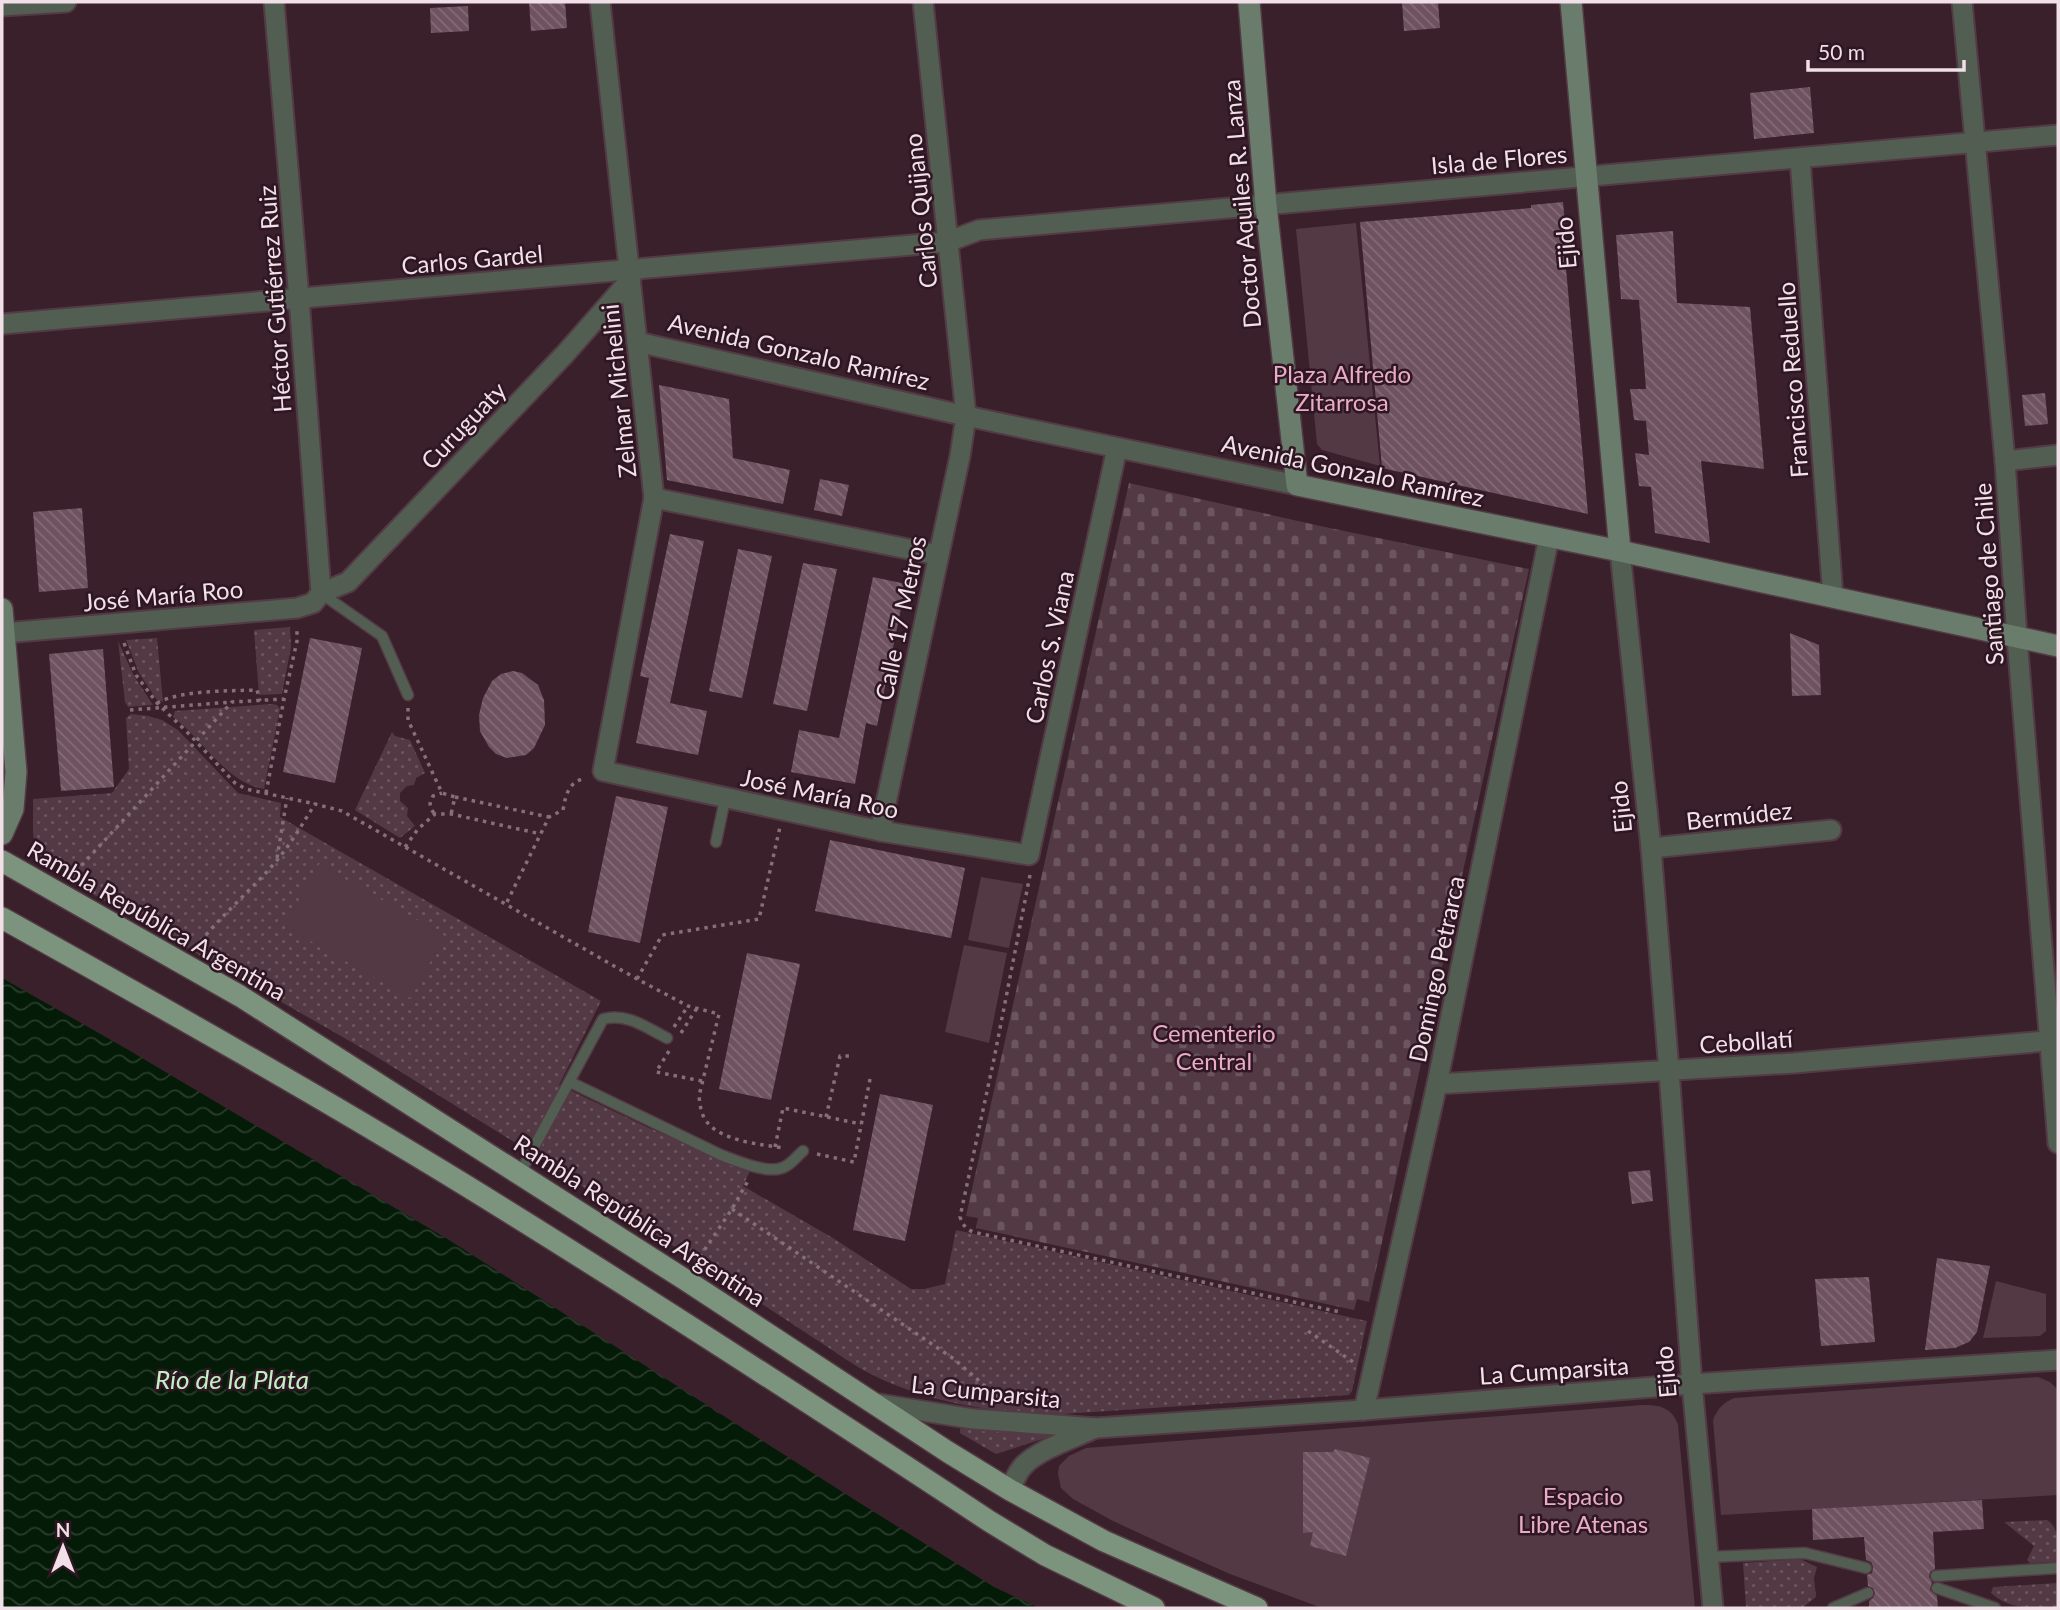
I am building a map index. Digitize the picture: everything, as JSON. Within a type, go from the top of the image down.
[{"type":"main road","name":"Rambla República Argentina","points":[[2,861],[240,996],[520,1173],[871,1403],[1010,1490],[1104,1541],[1257,1608]]},
{"type":"main road","points":[[2,918],[226,1043],[464,1184],[1045,1555],[1154,1608]]},
{"type":"street","points":[[2,6],[66,2]]},
{"type":"street","name":"Héctor Gutiérrez Ruiz","points":[[274,2],[321,593]]},
{"type":"street","name":"Zelmar Michelini","points":[[600,2],[654,498],[603,771]]},
{"type":"street","name":"Carlos Quijano","points":[[923,2],[966,416]]},
{"type":"street","name":"Doctor Aquiles R. Lanza","points":[[1249,2],[1266,205],[1297,485]]},
{"type":"street","name":"Ejido","points":[[1571,2],[1620,551],[1651,848],[1692,1384],[1713,1608]]},
{"type":"street","name":"Santiago de Chile","points":[[1962,2],[2005,461],[2017,638],[2054,1041],[2058,1143]]},
{"type":"street","name":"Isla de Flores","points":[[947,242],[979,230],[2058,135]]},
{"type":"street","name":"Francisco Reduello","points":[[1800,159],[1833,597]]},
{"type":"street","name":"Carlos Gardel","points":[[2,324],[299,298],[630,274],[947,242]]},
{"type":"street","name":"Curuguaty","points":[[321,593],[348,582],[565,354],[630,274]]},
{"type":"street","name":"Avenida Gonzalo Ramírez","points":[[637,342],[966,416],[1620,551],[2058,646]]},
{"type":"street","name":"Calle 17 Metros","points":[[880,831],[960,456],[966,416]]},
{"type":"street","name":"Carlos S. Viana","points":[[1029,855],[1118,448]]},
{"type":"street","points":[[2005,461],[2058,455]]},
{"type":"street","points":[[654,498],[938,555]]},
{"type":"street","name":"Domingo Petrarca","points":[[1364,1409],[1437,1084],[1549,537]]},
{"type":"street","name":"José María Roo","points":[[4,633],[298,608],[313,603],[321,593]]},
{"type":"street","points":[[2,609],[16,772],[13,809],[2,834]]},
{"type":"street","name":"José María Roo","points":[[603,771],[880,831],[1029,855]]},
{"type":"street","name":"Bermúdez","points":[[1651,848],[1831,830]]},
{"type":"street","name":"Cebollatí","points":[[1437,1084],[1808,1062],[2054,1041]]},
{"type":"street","name":"La Cumparsita","points":[[871,1403],[973,1419],[1096,1427],[2058,1360]]},
{"type":"street","name":"La Cumparsita","points":[[1010,1490],[1016,1475],[1037,1455],[1096,1427]]},
{"type":"lane","points":[[321,593],[382,636],[408,695]]},
{"type":"lane","points":[[716,842],[725,799]]},
{"type":"lane","points":[[520,1173],[603,1019],[615,1016],[627,1018],[672,1039]]},
{"type":"lane","points":[[570,1082],[722,1155],[757,1167],[771,1170],[782,1168],[803,1151]]},
{"type":"lane","points":[[1708,1557],[1805,1553],[1866,1568]]},
{"type":"lane","points":[[1936,1576],[2058,1568]]},
{"type":"lane","points":[[1937,1588],[1995,1608]]},
{"type":"lane","points":[[1833,1608],[1868,1593]]},
{"type":"path","points":[[266,793],[297,641],[298,608]]},
{"type":"path","points":[[116,624],[136,675],[161,708],[235,783],[246,789],[342,811],[637,979],[688,1006],[719,1014],[699,1096],[705,1121],[716,1131],[746,1142],[854,1162],[870,1079]]},
{"type":"path","points":[[157,703],[168,697],[257,690],[260,701]]},
{"type":"path","points":[[408,695],[408,720],[442,793]]},
{"type":"path","points":[[130,710],[284,699]]},
{"type":"path","points":[[57,892],[232,702]]},
{"type":"path","points":[[506,903],[549,817],[563,810],[567,792],[575,781],[603,771]]},
{"type":"path","points":[[435,814],[429,803],[433,796],[442,793],[549,817]]},
{"type":"path","points":[[451,814],[455,796]]},
{"type":"path","points":[[277,860],[287,798]]},
{"type":"path","points":[[184,964],[213,925],[277,860],[315,804]]},
{"type":"path","points":[[637,979],[662,935],[758,919],[783,811]]},
{"type":"path","points":[[405,847],[418,829],[435,814],[451,814],[541,834]]},
{"type":"path","points":[[1029,855],[1031,879],[960,1217],[962,1224],[973,1232],[1340,1312]]},
{"type":"path","points":[[672,1039],[688,1006]]},
{"type":"path","points":[[672,1039],[697,1008]]},
{"type":"path","points":[[670,1051],[656,1072],[702,1081]]},
{"type":"path","points":[[826,1117],[839,1056],[854,1056]]},
{"type":"path","points":[[775,1147],[783,1108],[861,1124]]},
{"type":"path","points":[[684,1279],[757,1167]]},
{"type":"path","points":[[732,1209],[954,1359],[1028,1423]]},
{"type":"path","points":[[1308,1331],[1372,1376]]},
{"type":"green space","name":"Plaza Alfredo Zitarrosa","points":[[1356,223],[1380,466],[1322,450],[1317,444],[1296,229]]},
{"type":"green space","name":"Cementerio Central","points":[[1129,483],[1529,569],[1369,1302],[1357,1299],[1354,1310],[976,1228],[978,1218],[966,1216]]},
{"type":"green space","points":[[290,627],[291,647],[282,694],[259,695],[254,630]]},
{"type":"green space","points":[[157,638],[163,702],[157,700],[139,673],[126,640]]},
{"type":"green space","points":[[118,641],[134,676],[153,705],[128,707],[125,702]]},
{"type":"green space","points":[[272,704],[280,709],[264,789],[250,785],[226,769],[173,717],[175,711]]},
{"type":"green space","points":[[131,714],[162,720],[178,730],[238,793],[281,803],[280,817],[601,1001],[559,1085],[649,1128],[750,1171],[743,1186],[833,1238],[911,1289],[945,1284],[956,1230],[1367,1321],[1352,1391],[1349,1395],[1063,1414],[994,1410],[949,1402],[905,1389],[863,1370],[530,1152],[367,1051],[49,869],[42,862],[35,845],[33,799],[112,793],[129,769],[126,718]]},
{"type":"green space","points":[[392,732],[395,736],[410,740],[425,773],[416,778],[414,785],[407,786],[400,793],[400,801],[408,808],[407,816],[415,826],[400,838],[355,810]]},
{"type":"green space","points":[[319,864],[445,936],[410,998],[284,926]]},
{"type":"green space","points":[[981,877],[1023,884],[1009,948],[968,940]]},
{"type":"green space","points":[[964,945],[1007,953],[989,1043],[945,1032]]},
{"type":"green space","points":[[1996,1281],[2046,1294],[2046,1331],[2040,1336],[1983,1338]]},
{"type":"green space","points":[[2038,1377],[2050,1382],[2058,1390],[2058,1495],[1721,1515],[1713,1420],[1721,1407],[1734,1398]]},
{"type":"green space","name":"Espacio Libre Atenas","points":[[1642,1405],[1664,1408],[1672,1414],[1678,1425],[1695,1608],[1322,1608],[1230,1574],[1113,1521],[1073,1499],[1061,1488],[1058,1474],[1059,1466],[1069,1456],[1086,1448]]},
{"type":"green space","points":[[964,1427],[1055,1435],[996,1454],[960,1433],[960,1429]]},
{"type":"green space","points":[[2047,1520],[2056,1533],[2058,1562],[2030,1563],[2027,1560],[2034,1546],[2004,1522]]},
{"type":"green space","points":[[1800,1559],[1817,1567],[1814,1578],[1816,1597],[1802,1608],[1746,1608],[1743,1563]]},
{"type":"green space","points":[[2058,1583],[2058,1608],[2014,1605],[1991,1593],[1993,1587]]},
{"type":"water","name":"Río de la Plata","points":[[2,978],[449,1240],[994,1587],[1039,1608],[2,1608]]},
{"type":"building","points":[[529,2],[565,2],[567,28],[531,31]]},
{"type":"building","points":[[1402,2],[1438,2],[1440,28],[1404,31]]},
{"type":"building","points":[[468,6],[469,31],[431,33],[430,8]]},
{"type":"building","points":[[1810,87],[1814,133],[1754,139],[1750,93]]},
{"type":"building","points":[[1563,202],[1567,246],[1564,246],[1588,514],[1382,468],[1360,222],[1531,208],[1531,205]]},
{"type":"building","points":[[1673,231],[1677,303],[1750,307],[1764,469],[1701,461],[1710,543],[1655,533],[1651,487],[1639,486],[1635,453],[1649,455],[1646,421],[1634,420],[1630,389],[1646,389],[1639,300],[1621,299],[1616,235]]},
{"type":"building","points":[[659,385],[729,399],[733,458],[790,470],[783,504],[667,480]]},
{"type":"building","points":[[2045,393],[2048,424],[2025,426],[2022,395]]},
{"type":"building","points":[[820,479],[849,485],[842,516],[814,510]]},
{"type":"building","points":[[82,508],[88,588],[39,592],[33,512]]},
{"type":"building","points":[[670,534],[704,541],[670,703],[707,711],[698,755],[636,743],[649,678],[640,676]]},
{"type":"building","points":[[738,549],[772,556],[742,698],[709,691]]},
{"type":"building","points":[[803,563],[837,569],[807,711],[773,704]]},
{"type":"building","points":[[873,577],[906,584],[877,726],[866,723],[855,784],[791,772],[799,730],[839,738]]},
{"type":"building","points":[[1790,633],[1819,645],[1821,695],[1792,696]]},
{"type":"building","points":[[310,638],[362,648],[335,783],[283,772]]},
{"type":"building","points":[[103,649],[114,787],[61,791],[49,654]]},
{"type":"building","points":[[513,671],[522,673],[538,685],[544,700],[545,725],[534,748],[526,755],[507,758],[496,754],[489,747],[480,731],[479,715],[483,698],[492,681],[501,674]]},
{"type":"building","points":[[616,796],[668,807],[640,943],[588,932]]},
{"type":"building","points":[[830,840],[965,868],[951,938],[815,911]]},
{"type":"building","points":[[747,953],[800,964],[771,1100],[719,1089]]},
{"type":"building","points":[[880,1094],[933,1105],[905,1241],[853,1230]]},
{"type":"building","points":[[1650,1170],[1653,1201],[1632,1204],[1628,1172]]},
{"type":"building","points":[[1937,1258],[1990,1266],[1977,1332],[1969,1342],[1955,1348],[1925,1350]]},
{"type":"building","points":[[1869,1277],[1875,1342],[1821,1346],[1815,1279]]},
{"type":"building","points":[[1335,1449],[1370,1458],[1346,1556],[1310,1546],[1313,1532],[1303,1533],[1303,1452],[1333,1452]]},
{"type":"building","points":[[1982,1500],[1984,1529],[1933,1532],[1935,1569],[1930,1572],[1929,1577],[1932,1582],[1930,1590],[1937,1596],[1938,1608],[1869,1608],[1869,1601],[1875,1593],[1873,1588],[1868,1586],[1867,1575],[1872,1573],[1873,1567],[1871,1562],[1866,1560],[1864,1537],[1813,1540],[1812,1509]]}]
